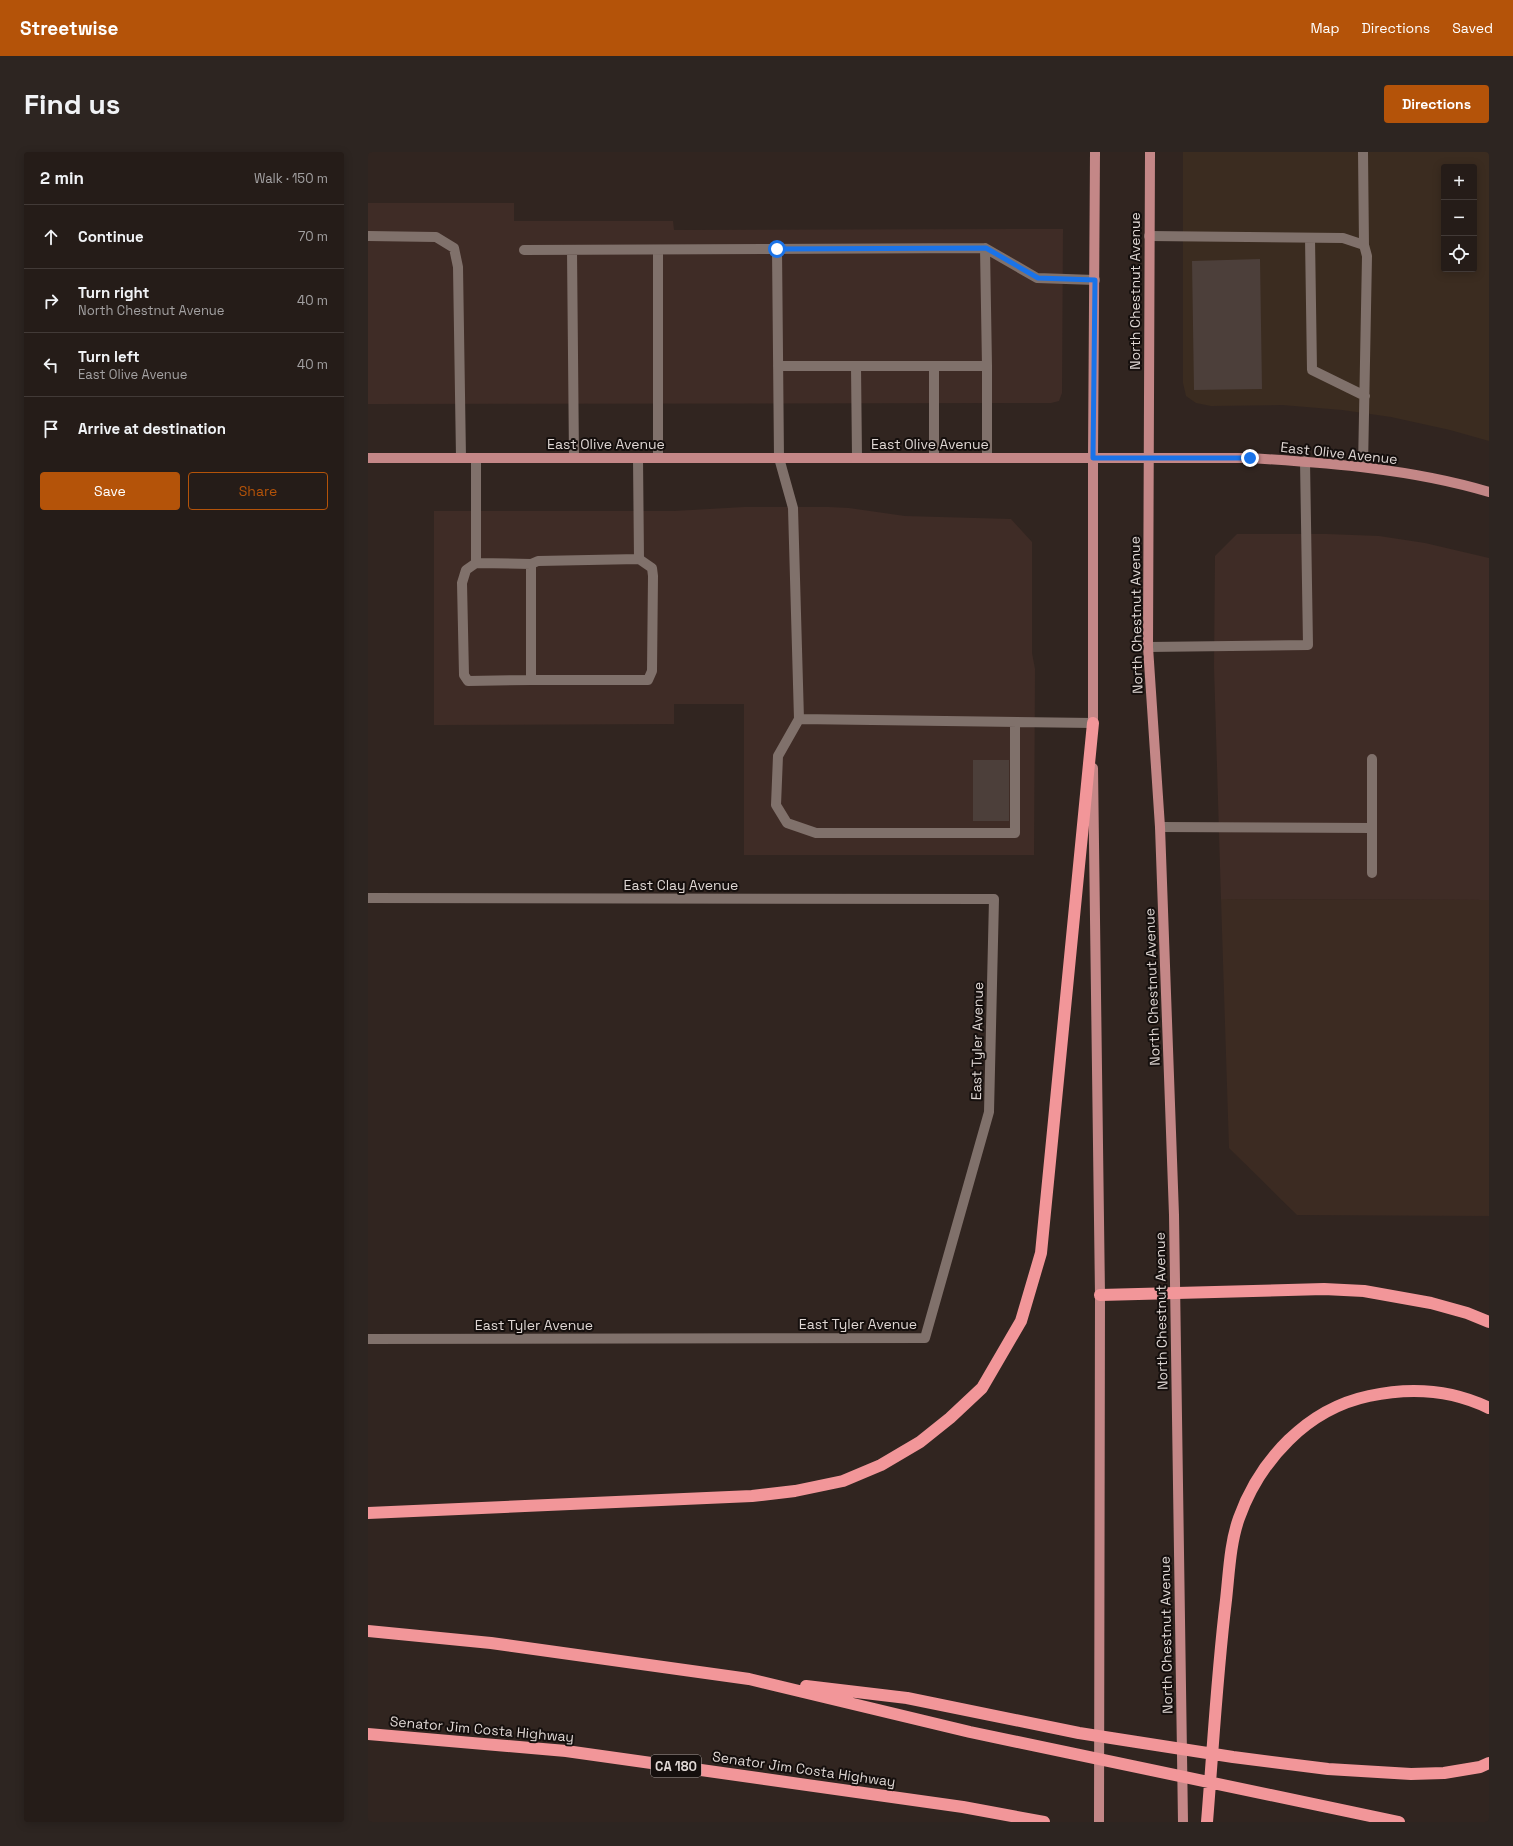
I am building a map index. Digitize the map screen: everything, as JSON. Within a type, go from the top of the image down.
[{"type":"highway","points":[[368,1513],[752,1496],[795,1491],[843,1481],[881,1465],[920,1442],[950,1418],[982,1388],[1021,1321],[1041,1253],[1093,723]]},
{"type":"highway","points":[[1100,1294],[1324,1289],[1364,1291],[1431,1303],[1467,1313],[1489,1322]]},
{"type":"highway","points":[[1207,1822],[1222,1636],[1233,1547],[1239,1519],[1253,1486],[1270,1460],[1301,1427],[1354,1399],[1382,1393],[1411,1390],[1442,1393],[1470,1399],[1489,1408]]},
{"type":"highway","points":[[368,1631],[491,1643],[749,1679],[907,1698],[971,1712],[1079,1732],[1234,1757],[1328,1770],[1404,1774],[1444,1773],[1480,1767],[1489,1763]]},
{"type":"highway","points":[[749,1679],[970,1732],[1399,1822]]},
{"type":"highway","name":"Senator Jim Costa Highway","points":[[368,1734],[566,1752],[963,1807],[1044,1822]]},
{"type":"main road","points":[[1095,152],[1093,723],[1100,1294],[1099,1822]]},
{"type":"main road","name":"North Chestnut Avenue","points":[[1150,152],[1148,646],[1160,827],[1176,1292],[1183,1822]]},
{"type":"main road","name":"East Olive Avenue","points":[[368,458],[1250,458],[1305,461],[1363,467],[1427,477],[1489,492]]},
{"type":"street","points":[[1363,152],[1364,245],[1367,256],[1363,467]]},
{"type":"street","points":[[368,236],[436,237],[454,248],[458,267],[460,458]]},
{"type":"street","points":[[1149,236],[1343,238],[1364,245]]},
{"type":"street","points":[[1310,238],[1312,370],[1365,396]]},
{"type":"street","points":[[986,248],[987,458]]},
{"type":"street","points":[[524,250],[572,251],[986,248],[1038,278],[1095,280]]},
{"type":"street","points":[[777,249],[779,458],[793,508],[799,720],[778,756],[776,804],[787,822],[816,833],[1015,833],[1015,722]]},
{"type":"street","points":[[658,250],[658,458]]},
{"type":"street","points":[[572,251],[574,458]]},
{"type":"street","points":[[778,366],[987,366]]},
{"type":"street","points":[[856,366],[857,458]]},
{"type":"street","points":[[934,366],[934,458]]},
{"type":"street","points":[[476,458],[476,563]]},
{"type":"street","points":[[638,458],[639,558]]},
{"type":"street","points":[[1148,646],[1308,645],[1305,461]]},
{"type":"street","points":[[639,558],[652,568],[652,671],[648,680],[468,681],[464,675],[462,583],[466,570],[476,563],[531,564],[538,561],[639,558]]},
{"type":"street","points":[[531,564],[531,680]]},
{"type":"street","points":[[799,720],[1093,723]]},
{"type":"street","points":[[1372,759],[1372,873]]},
{"type":"street","points":[[1160,827],[1372,828]]},
{"type":"street","name":"East Clay Avenue","points":[[368,898],[994,899]]},
{"type":"street","name":"East Tyler Avenue","points":[[368,1339],[925,1338],[989,1112],[994,899]]},
{"type":"shaded area","points":[[1183,152],[1489,152],[1489,441],[1450,430],[1391,417],[1342,410],[1282,405],[1211,406],[1196,403],[1186,396],[1183,383]]},
{"type":"shaded area","points":[[368,203],[514,203],[514,221],[673,221],[674,230],[1063,229],[1062,393],[1059,401],[1051,403],[368,404]]},
{"type":"shaded area","points":[[744,507],[829,507],[849,508],[905,516],[1011,519],[1032,542],[1032,653],[1035,669],[1034,855],[744,855],[744,704],[674,704],[674,724],[434,725],[434,511],[674,511]]},
{"type":"shaded area","points":[[1237,534],[1327,534],[1379,536],[1425,543],[1489,558],[1489,900],[1221,899],[1214,667],[1215,556]]},
{"type":"shaded area","points":[[1221,899],[1489,900],[1489,1216],[1297,1215],[1229,1148]]},
{"type":"building","points":[[1260,259],[1262,389],[1194,390],[1192,261]]},
{"type":"building","points":[[973,760],[1009,760],[1009,821],[973,821]]},
{"type":"route","points":[[777,249],[986,248],[1038,278],[1095,280],[1093,458],[1250,458]]}]
